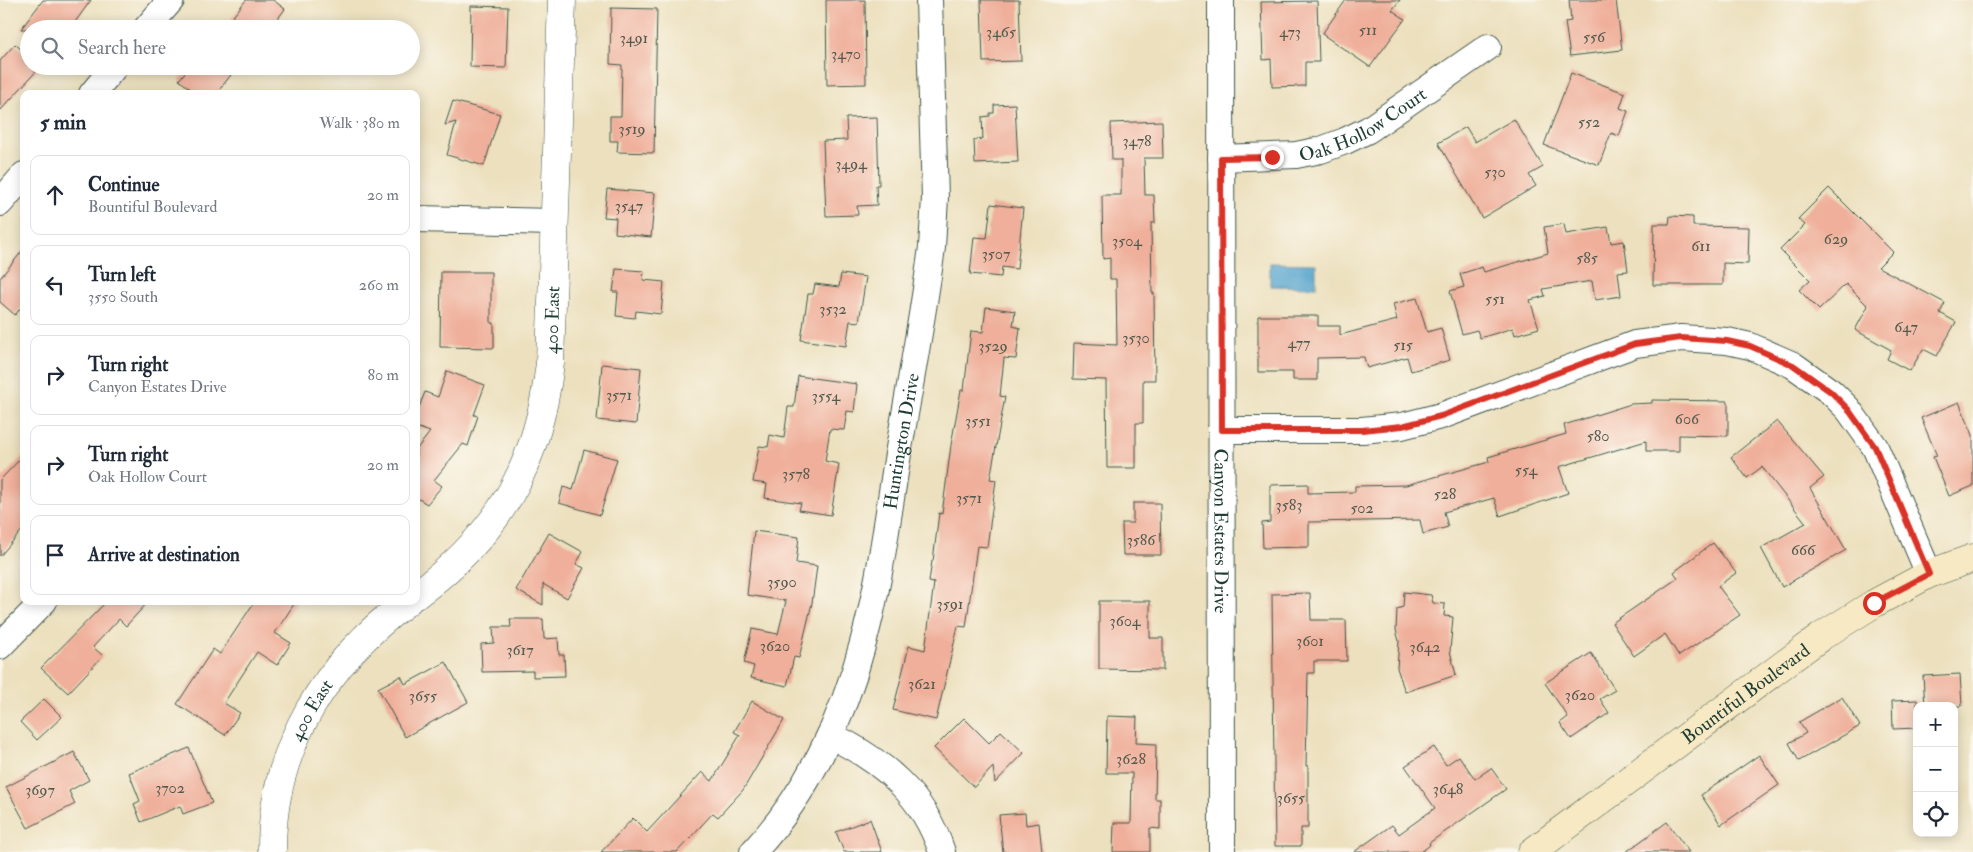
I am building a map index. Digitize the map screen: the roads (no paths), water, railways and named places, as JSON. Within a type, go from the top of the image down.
[{"type":"main road","name":"Bountiful Boulevard","points":[[1532,852],[1822,636],[1874,603],[1929,574],[1973,558]]},
{"type":"street","points":[[153,20],[170,0]]},
{"type":"street","name":"400 East","points":[[420,592],[451,568],[484,534],[512,492],[534,441],[546,397],[550,362],[562,0]]},
{"type":"street","name":"Huntington Drive","points":[[753,852],[788,807],[830,735],[854,673],[872,609],[929,272],[935,198],[929,0]]},
{"type":"street","name":"Canyon Estates Drive","points":[[1221,0],[1222,852]]},
{"type":"street","name":"Oak Hollow Court","points":[[1221,158],[1296,155],[1321,150],[1345,141],[1368,130],[1488,47]]},
{"type":"street","points":[[95,90],[108,75]]},
{"type":"street","points":[[0,203],[20,180]]},
{"type":"street","points":[[420,219],[554,222]]},
{"type":"street","points":[[1222,430],[1362,430],[1402,426],[1441,416],[1635,344],[1681,338],[1727,341],[1750,346],[1793,365],[1819,382],[1848,409],[1875,447],[1929,574]]},
{"type":"street","points":[[0,646],[40,605]]},
{"type":"street","name":"400 East","points":[[272,852],[274,819],[283,772],[291,748],[312,703],[337,667],[352,650],[384,619],[403,605]]},
{"type":"street","points":[[830,735],[856,748],[895,777],[912,795],[927,816],[942,852]]},
{"type":"water","points":[[1270,263],[1316,264],[1316,287],[1270,286]]}]
